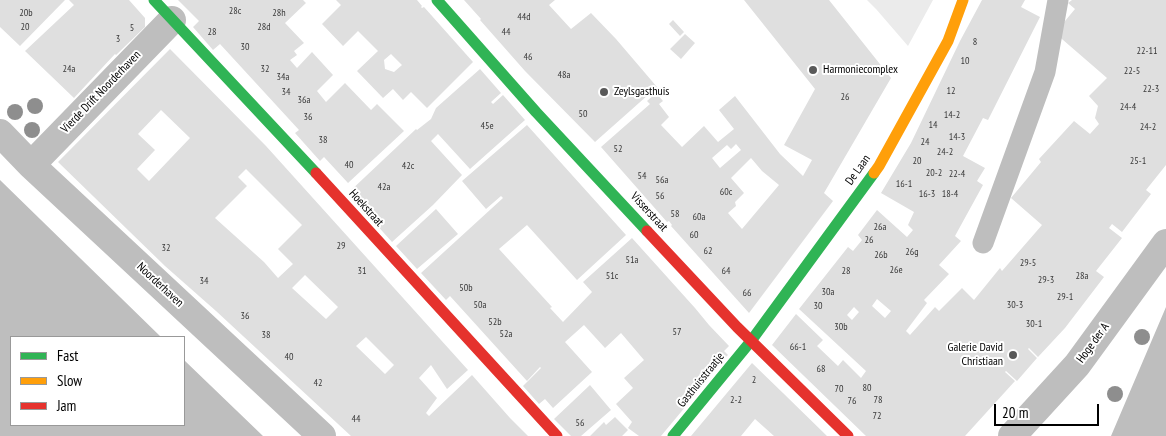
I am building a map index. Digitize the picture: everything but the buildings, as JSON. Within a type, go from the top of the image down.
[{"type":"street","name":"Hoekstraat","points":[[154,0],[557,436]]},
{"type":"street","name":"Visserstraat","points":[[437,0],[536,112],[751,341],[848,436]]},
{"type":"street","name":"De Laan","points":[[751,341],[879,166],[948,41],[963,0]]},
{"type":"street","name":"Vierde Drift Noorderhaven","points":[[31,165],[172,20]]},
{"type":"street","name":"Noorderhaven","points":[[0,133],[31,165],[322,436]]},
{"type":"street","name":"Hoge der A","points":[[1012,436],[1077,365],[1166,243]]},
{"type":"street","name":"Gasthuisstraatje","points":[[674,436],[751,341]]},
{"type":"lane","points":[[983,243],[1045,72],[1058,0]]},
{"type":"shaded area","points":[[867,0],[933,0],[908,46]]},
{"type":"shaded area","points":[[0,180],[160,336],[10,336],[10,426],[185,426],[185,361],[263,436],[0,436]]},
{"type":"shaded area","points":[[1166,307],[1166,436],[1111,436]]},
{"type":"traffic: fast","points":[[154,0],[316,173]]},
{"type":"traffic: fast","points":[[437,0],[536,112],[647,231]]},
{"type":"traffic: fast","points":[[673,436],[751,341],[874,173]]},
{"type":"traffic: slow","points":[[874,173],[948,41],[963,0]]},
{"type":"traffic: jam","points":[[316,173],[557,436]]},
{"type":"traffic: jam","points":[[647,231],[737,327],[848,436]]},
{"type":"place","name":"Harmoniecomplex","points":[[813,70]]},
{"type":"place","name":"Zeylsgasthuis","points":[[604,92]]},
{"type":"place","name":"Galerie David Christiaan","points":[[1013,355]]}]
